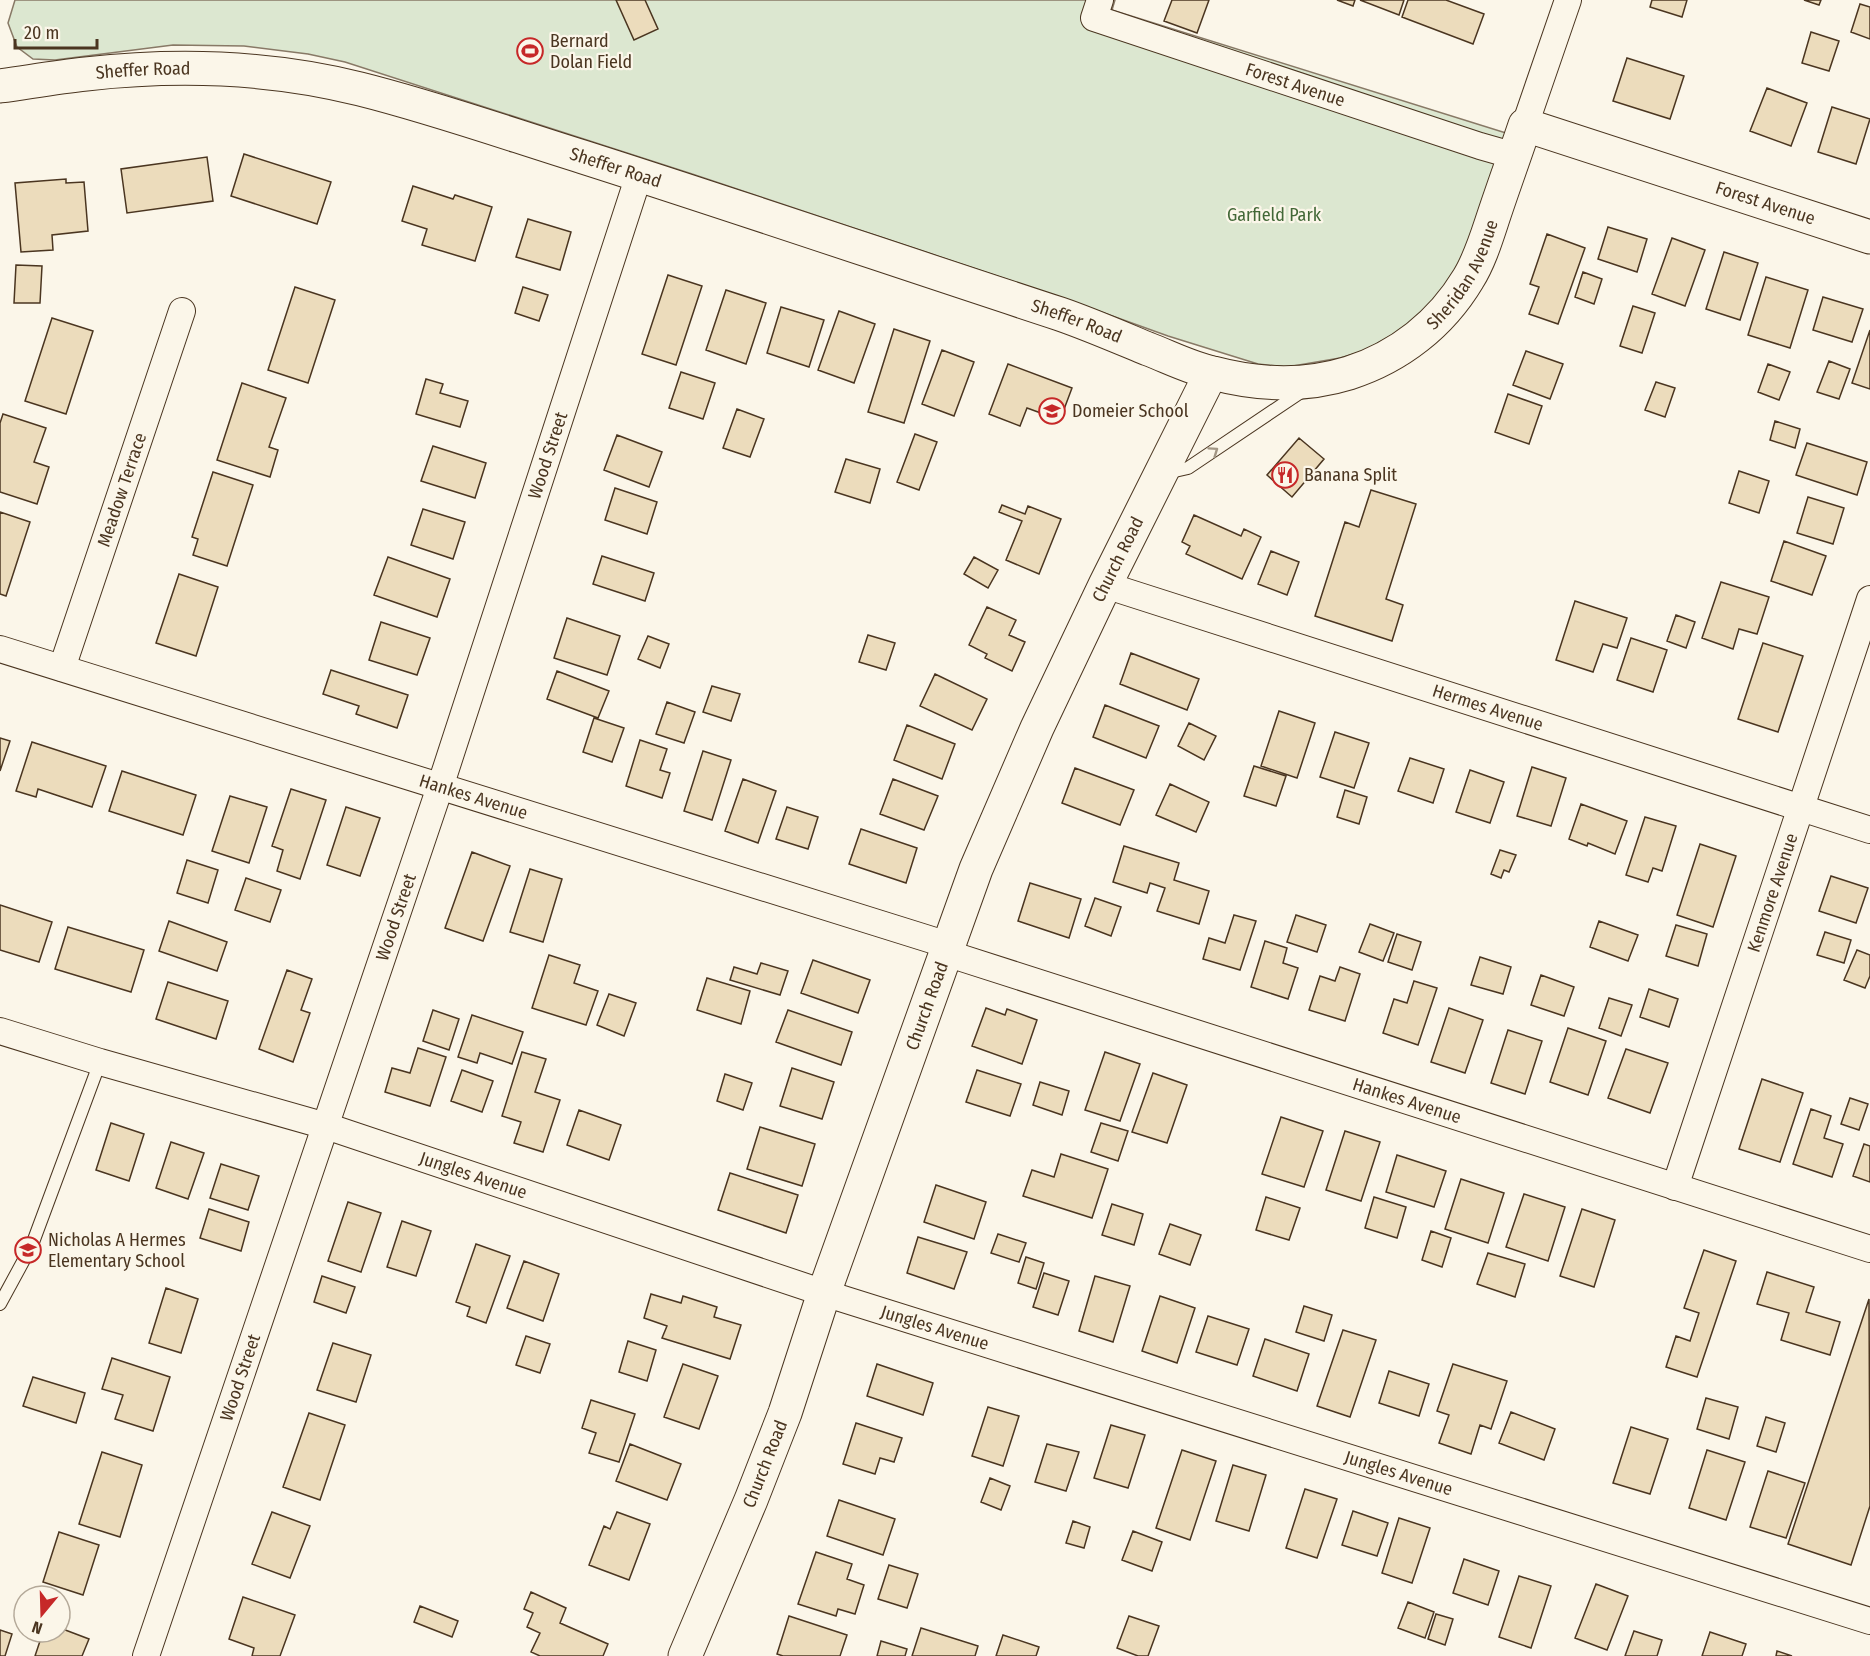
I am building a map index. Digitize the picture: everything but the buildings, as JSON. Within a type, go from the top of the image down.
[{"type":"street","name":"Forest Avenue","points":[[1100,0],[1094,18],[1515,156]]},
{"type":"street","name":"Sheridan Avenue","points":[[1211,373],[1271,383],[1318,380],[1346,374],[1377,363],[1404,348],[1430,327],[1456,298],[1471,275],[1488,233],[1568,0]]},
{"type":"street","name":"Sheffer Road","points":[[0,86],[90,74],[210,69],[256,72],[358,88],[419,105],[639,175],[1072,318],[1211,373]]},
{"type":"street","name":"Forest Avenue","points":[[1525,125],[1870,237]]},
{"type":"street","name":"Wood Street","points":[[146,1656],[440,787],[639,175]]},
{"type":"street","name":"Meadow Terrace","points":[[62,669],[182,312]]},
{"type":"street","name":"Church Road","points":[[685,1656],[751,1500],[784,1413],[824,1293],[976,869],[1037,728],[1105,585],[1211,373]]},
{"type":"street","name":"Hermes Avenue","points":[[1105,585],[1870,830]]},
{"type":"street","name":"Kenmore Avenue","points":[[1675,1186],[1870,599]]},
{"type":"street","name":"Hankes Avenue","points":[[0,649],[947,949],[1870,1249]]},
{"type":"street","name":"Jungles Avenue","points":[[0,1031],[326,1126],[824,1293],[1870,1622]]},
{"type":"lane","points":[[1162,474],[1188,468],[1318,380]]},
{"type":"lane","points":[[0,1304],[32,1245],[100,1062]]},
{"type":"green space","name":"Garfield Park","points":[[15,0],[1115,0],[1112,10],[1506,133],[1464,256],[1437,300],[1408,326],[1364,351],[1340,358],[1287,367],[1258,364],[1168,336],[1051,294],[692,174],[345,62],[308,54],[244,46],[173,45],[55,60],[33,59],[17,47],[8,23]]},
{"type":"place","name":"Bernard Dolan Field","points":[[530,51]]},
{"type":"place","name":"Domeier School","points":[[1052,411]]},
{"type":"place","name":"Banana Split","points":[[1285,475]]},
{"type":"place","name":"Nicholas A Hermes Elementary School","points":[[28,1250]]}]
